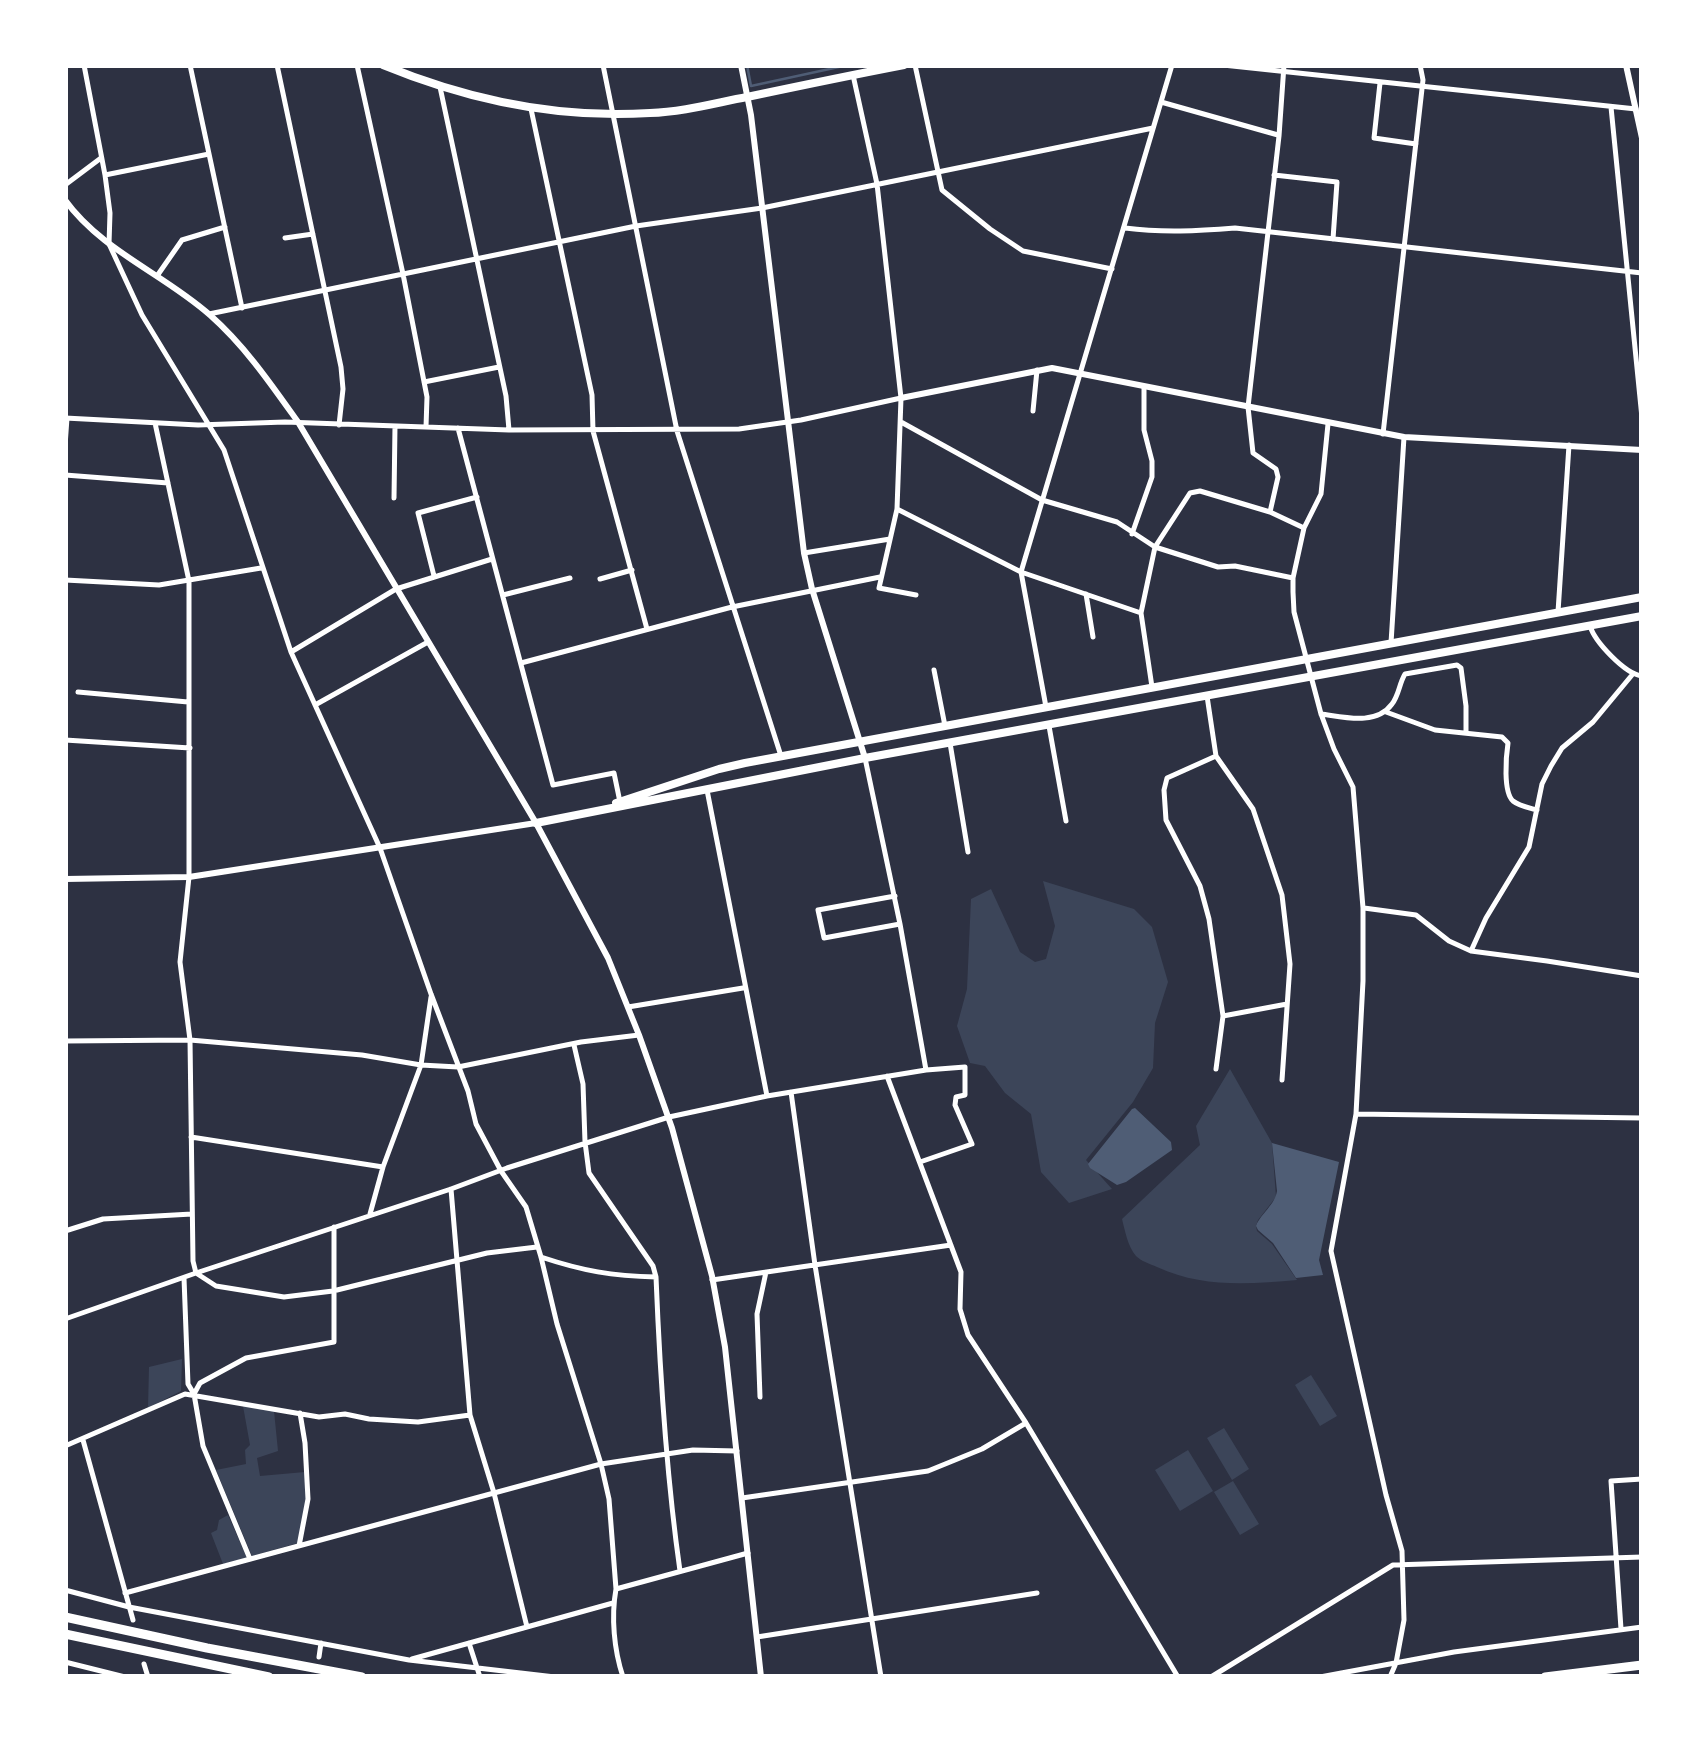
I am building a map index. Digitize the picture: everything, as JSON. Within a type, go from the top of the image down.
[{"type":"highway","points":[[65,1617],[362,1677]]},
{"type":"highway","points":[[65,1634],[270,1677]]},
{"type":"highway","points":[[1546,1677],[1642,1665]]},
{"type":"main road","points":[[382,65],[440,87],[531,109],[614,113],[688,109],[904,65]]},
{"type":"main road","points":[[568,816],[719,769],[781,756],[1642,597]]},
{"type":"main road","points":[[536,823],[865,758],[1642,616]]},
{"type":"street","points":[[84,65],[105,175],[109,244],[142,315],[224,450],[290,652],[380,848],[468,1091],[476,1124],[526,1207],[609,1499],[617,1658],[624,1677]]},
{"type":"street","points":[[190,65],[242,308]]},
{"type":"street","points":[[277,65],[341,368],[340,425]]},
{"type":"street","points":[[357,65],[424,382],[426,426]]},
{"type":"street","points":[[603,65],[677,431],[781,756]]},
{"type":"street","points":[[741,65],[804,553],[865,758],[926,1070]]},
{"type":"street","points":[[914,65],[942,190],[1023,251],[1112,269]]},
{"type":"street","points":[[1046,707],[1021,572],[1172,65]]},
{"type":"street","points":[[1223,65],[1284,68],[1611,107],[1639,115]]},
{"type":"street","points":[[1383,434],[1422,86],[1420,65]]},
{"type":"street","points":[[1626,65],[1642,138]]},
{"type":"street","points":[[1270,512],[1278,477],[1276,469],[1253,453],[1248,407],[1284,68]]},
{"type":"street","points":[[853,75],[878,184],[901,398],[897,508],[879,588],[916,595]]},
{"type":"street","points":[[1380,82],[1374,138],[1416,144]]},
{"type":"street","points":[[440,87],[506,396],[509,430]]},
{"type":"street","points":[[1161,102],[1279,136]]},
{"type":"street","points":[[1611,107],[1642,418]]},
{"type":"street","points":[[531,109],[592,395],[592,431],[647,630]]},
{"type":"street","points":[[209,314],[636,226],[762,208],[1153,128]]},
{"type":"street","points":[[105,175],[209,154]]},
{"type":"street","points":[[65,184],[101,158]]},
{"type":"street","points":[[1274,175],[1337,182],[1333,239]]},
{"type":"street","points":[[65,200],[109,244],[209,314],[255,362],[298,422],[536,823],[608,958],[669,1118],[712,1280],[725,1347],[761,1677]]},
{"type":"street","points":[[157,276],[182,240],[225,228]]},
{"type":"street","points":[[1125,228],[1158,232],[1236,228],[1642,273]]},
{"type":"street","points":[[286,238],[313,234]]},
{"type":"street","points":[[424,382],[500,367]]},
{"type":"street","points":[[65,446],[66,418],[509,430],[739,430],[1052,368],[1404,437],[1642,450]]},
{"type":"street","points":[[1033,411],[1037,370]]},
{"type":"street","points":[[1132,534],[1152,477],[1144,430],[1144,387]]},
{"type":"street","points":[[155,422],[189,581],[189,878],[180,962],[190,1040],[196,1273],[216,1286],[284,1297],[333,1291],[488,1252],[538,1246]]},
{"type":"street","points":[[900,422],[1042,500],[1117,522],[1155,547],[1218,567],[1235,566],[1293,578]]},
{"type":"street","points":[[1328,424],[1322,494],[1304,528],[1293,578],[1294,612],[1321,714],[1353,787],[1363,908],[1363,981],[1356,1114],[1331,1251],[1402,1551],[1404,1620],[1390,1677]]},
{"type":"street","points":[[394,498],[395,426]]},
{"type":"street","points":[[458,428],[553,785],[614,772],[620,802]]},
{"type":"street","points":[[1392,643],[1404,437]]},
{"type":"street","points":[[1558,612],[1569,445]]},
{"type":"street","points":[[65,475],[168,484]]},
{"type":"street","points":[[1152,688],[1141,613],[1155,547],[1190,492],[1200,491],[1270,512],[1304,528]]},
{"type":"street","points":[[434,577],[418,513],[477,496]]},
{"type":"street","points":[[897,508],[1021,572],[1141,613]]},
{"type":"street","points":[[804,553],[890,539]]},
{"type":"street","points":[[290,652],[396,589],[492,559]]},
{"type":"street","points":[[65,580],[160,585],[261,568]]},
{"type":"street","points":[[600,579],[632,570]]},
{"type":"street","points":[[521,663],[732,607],[880,577]]},
{"type":"street","points":[[503,596],[570,578]]},
{"type":"street","points":[[1086,594],[1092,637]]},
{"type":"street","points":[[1590,626],[1593,636],[1632,674],[1642,676]]},
{"type":"street","points":[[315,706],[428,642]]},
{"type":"street","points":[[1386,712],[1405,674],[1457,665],[1461,668],[1466,732]]},
{"type":"street","points":[[934,670],[945,726]]},
{"type":"street","points":[[1470,951],[1529,846],[1542,784],[1562,748],[1593,722],[1632,674]]},
{"type":"street","points":[[78,692],[188,702]]},
{"type":"street","points":[[1207,696],[1216,756],[1253,808],[1282,894],[1290,964],[1282,1080]]},
{"type":"street","points":[[1321,714],[1368,718],[1386,712],[1436,730],[1502,737],[1508,743],[1509,795],[1518,804],[1537,810]]},
{"type":"street","points":[[1049,725],[1066,822]]},
{"type":"street","points":[[65,740],[190,748]]},
{"type":"street","points":[[950,743],[968,852]]},
{"type":"street","points":[[1216,756],[1167,778],[1164,790],[1164,812],[1200,886],[1209,919],[1224,1016],[1216,1068]]},
{"type":"street","points":[[707,790],[766,1096]]},
{"type":"street","points":[[65,879],[189,878],[536,823]]},
{"type":"street","points":[[895,896],[818,910],[824,938],[900,924]]},
{"type":"street","points":[[1363,908],[1416,915],[1449,941],[1470,951],[1642,976]]},
{"type":"street","points":[[628,1008],[744,987]]},
{"type":"street","points":[[370,1214],[383,1166],[421,1065],[431,994]]},
{"type":"street","points":[[1224,1016],[1288,1004]]},
{"type":"street","points":[[65,1041],[190,1040],[458,1067],[639,1036]]},
{"type":"street","points":[[574,1045],[582,1084],[590,1173],[653,1266],[656,1277],[666,1455],[680,1571]]},
{"type":"street","points":[[65,1319],[585,1142],[669,1118],[766,1096],[965,1067],[966,1095],[956,1097],[955,1105],[972,1144],[919,1163]]},
{"type":"street","points":[[887,1076],[961,1272],[960,1309],[968,1334],[1178,1677]]},
{"type":"street","points":[[791,1092],[881,1677]]},
{"type":"street","points":[[1356,1114],[1642,1118]]},
{"type":"street","points":[[191,1137],[383,1166]]},
{"type":"street","points":[[451,1189],[470,1415],[527,1627]]},
{"type":"street","points":[[65,1230],[103,1220],[192,1214]]},
{"type":"street","points":[[194,1394],[200,1383],[246,1358],[334,1342],[334,1227]]},
{"type":"street","points":[[712,1280],[950,1245]]},
{"type":"street","points":[[541,1257],[580,1270],[656,1277]]},
{"type":"street","points":[[760,1397],[757,1314],[766,1272]]},
{"type":"street","points":[[184,1278],[188,1384],[194,1394],[203,1446],[250,1559]]},
{"type":"street","points":[[65,1446],[185,1394],[320,1417],[345,1414],[418,1422],[470,1415]]},
{"type":"street","points":[[299,1546],[308,1499],[300,1413]]},
{"type":"street","points":[[742,1498],[928,1470],[982,1449],[1026,1423]]},
{"type":"street","points":[[83,1439],[133,1620]]},
{"type":"street","points":[[125,1593],[601,1464],[694,1450],[737,1452]]},
{"type":"street","points":[[1621,1629],[1611,1482],[1642,1480]]},
{"type":"street","points":[[616,1588],[748,1553]]},
{"type":"street","points":[[1211,1677],[1393,1566],[1642,1557]]},
{"type":"street","points":[[65,1590],[129,1607],[409,1660],[555,1677]]},
{"type":"street","points":[[757,1637],[1037,1592]]},
{"type":"street","points":[[409,1660],[614,1603]]},
{"type":"street","points":[[1320,1677],[1550,1638],[1642,1627]]},
{"type":"street","points":[[319,1657],[321,1643]]},
{"type":"street","points":[[469,1643],[480,1677]]},
{"type":"street","points":[[65,1662],[125,1677],[150,1677],[144,1664]]},
{"type":"shaded area","points":[[1043,881],[1134,909],[1152,927],[1168,982],[1155,1023],[1153,1068],[1133,1102],[1086,1160],[1112,1189],[1069,1203],[1041,1172],[1031,1114],[1005,1093],[985,1066],[970,1063],[957,1026],[967,989],[971,899],[991,889],[1020,952],[1035,962],[1046,959],[1055,926]]},
{"type":"shaded area","points":[[1230,1069],[1272,1143],[1276,1197],[1258,1220],[1257,1231],[1272,1244],[1297,1280],[1243,1283],[1174,1274],[1140,1259],[1127,1239],[1122,1219],[1200,1145],[1196,1126]]},
{"type":"shaded area","points":[[1135,1108],[1171,1142],[1172,1150],[1117,1185],[1088,1164]]},
{"type":"shaded area","points":[[1272,1143],[1339,1162],[1319,1260],[1323,1275],[1296,1278],[1273,1243],[1256,1226],[1277,1191]]},
{"type":"shaded area","points":[[182,1359],[181,1391],[148,1408],[149,1367]]},
{"type":"shaded area","points":[[1311,1375],[1337,1416],[1320,1426],[1295,1385]]},
{"type":"shaded area","points":[[243,1406],[274,1411],[278,1451],[257,1458],[260,1476],[305,1472],[306,1499],[298,1543],[252,1556],[216,1470],[246,1464],[245,1450],[250,1445]]},
{"type":"shaded area","points":[[1224,1428],[1249,1469],[1232,1480],[1207,1438]]},
{"type":"shaded area","points":[[1188,1450],[1213,1491],[1180,1511],[1155,1470]]},
{"type":"shaded area","points":[[1233,1481],[1259,1524],[1240,1535],[1214,1492]]},
{"type":"shaded area","points":[[228,1515],[247,1558],[223,1564],[211,1533],[217,1530],[219,1520]]},
{"type":"waterway","points":[[747,65],[751,86],[848,65]]}]
